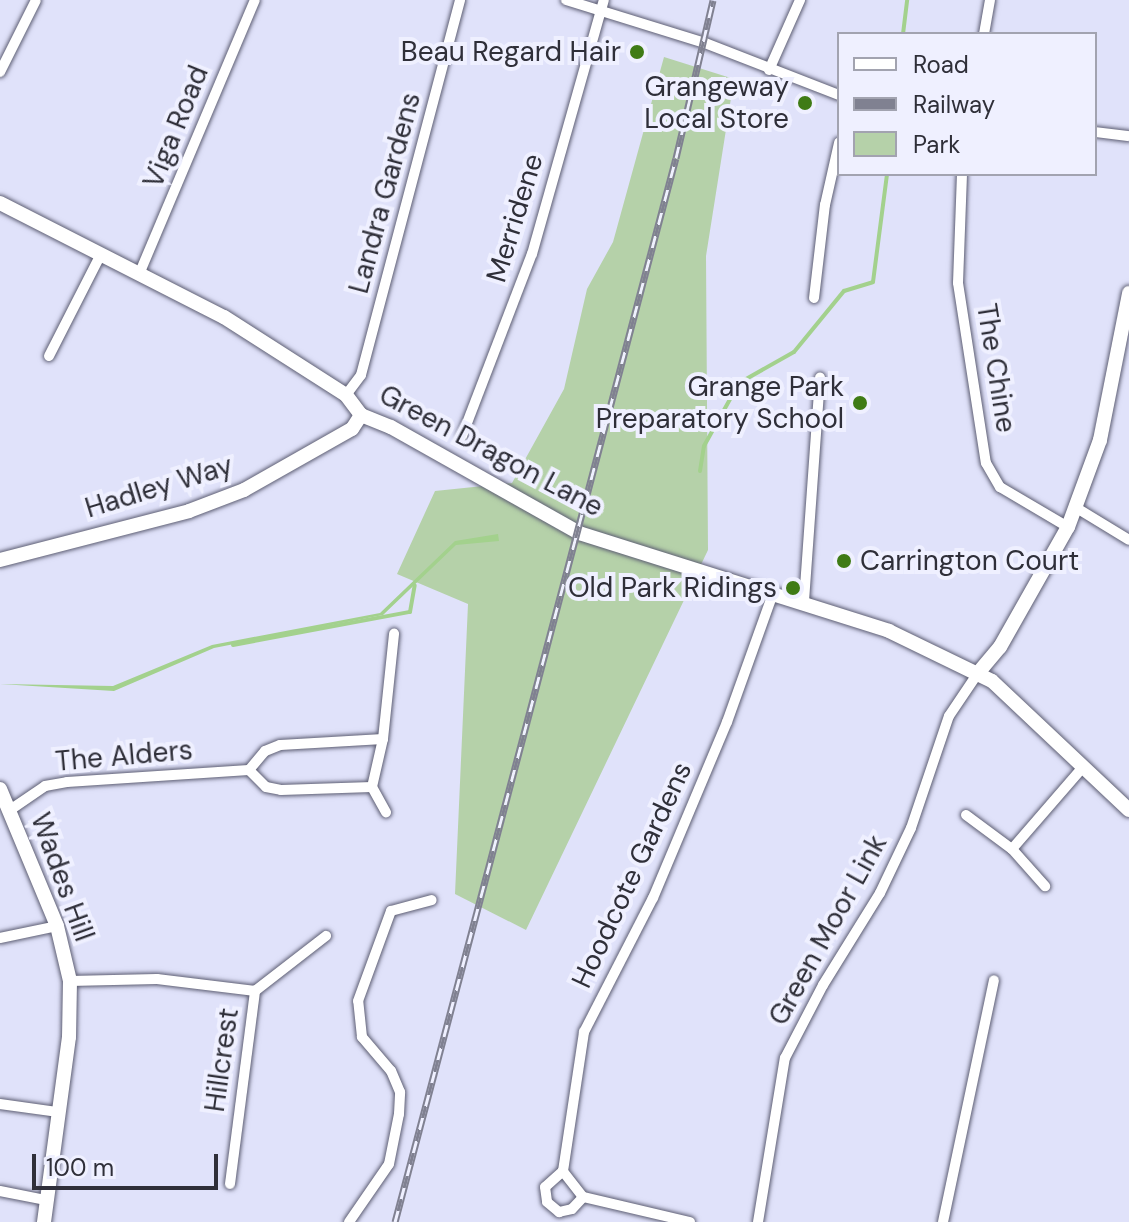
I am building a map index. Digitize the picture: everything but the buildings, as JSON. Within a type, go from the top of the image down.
[{"type":"street","points":[[0,72],[36,0]]},
{"type":"street","name":"Viga Road","points":[[140,272],[255,0]]},
{"type":"street","name":"Landra Gardens","points":[[346,395],[361,375],[460,0]]},
{"type":"street","points":[[566,0],[602,5],[837,94]]},
{"type":"street","points":[[769,70],[800,0]]},
{"type":"street","points":[[984,32],[990,0]]},
{"type":"street","name":"Merridene","points":[[462,436],[532,254],[602,5]]},
{"type":"street","points":[[1097,132],[1129,136]]},
{"type":"street","points":[[814,298],[825,205],[837,152]]},
{"type":"street","name":"The Chine","points":[[962,176],[958,283],[986,463],[1000,487],[1068,527]]},
{"type":"street","name":"Green Dragon Lane","points":[[0,203],[224,317],[346,395],[361,415],[391,427],[579,533],[772,596],[804,601],[889,631],[978,673],[1129,810]]},
{"type":"street","points":[[49,356],[101,254]]},
{"type":"street","points":[[978,673],[1000,647],[1068,527],[1100,440],[1129,293]]},
{"type":"street","points":[[804,601],[820,378]]},
{"type":"street","name":"Hadley Way","points":[[0,560],[189,511],[244,490],[352,429],[361,415]]},
{"type":"street","points":[[1075,507],[1129,540]]},
{"type":"street","name":"Hoodcote Gardens","points":[[564,1175],[584,1032],[653,898],[727,722],[772,596]]},
{"type":"street","points":[[386,812],[372,787],[383,739],[394,634]]},
{"type":"street","name":"Green Moor Link","points":[[758,1222],[785,1058],[823,985],[880,893],[911,828],[949,716],[978,673]]},
{"type":"street","points":[[372,787],[281,790],[266,787],[249,770],[265,751],[280,745],[383,739]]},
{"type":"street","points":[[1012,849],[1084,766]]},
{"type":"street","name":"The Alders","points":[[10,810],[45,786],[67,782],[249,770]]},
{"type":"street","name":"Wades Hill","points":[[0,789],[57,926],[70,981],[69,1037],[44,1222]]},
{"type":"street","points":[[966,815],[1012,849],[1045,886]]},
{"type":"street","points":[[349,1222],[389,1164],[400,1092],[391,1071],[362,1037],[358,1001],[391,911],[432,900]]},
{"type":"street","points":[[0,938],[57,926]]},
{"type":"street","name":"Hillcrest","points":[[70,981],[157,979],[255,991],[326,936]]},
{"type":"street","points":[[943,1222],[994,980]]},
{"type":"street","name":"Hillcrest","points":[[230,1184],[255,991]]},
{"type":"street","points":[[0,1104],[58,1112]]},
{"type":"street","points":[[583,1197],[572,1209],[559,1212],[547,1202],[545,1187],[564,1175],[583,1197],[690,1222]]},
{"type":"street","points":[[0,1191],[46,1200]]},
{"type":"green space","points":[[664,57],[734,79],[706,256],[708,550],[526,930],[455,894],[468,604],[397,574],[435,491],[512,483],[564,389],[587,289],[613,242]]},
{"type":"shaded area","points":[[498,534],[499,541],[456,545],[383,615],[214,648],[114,691],[0,684],[113,686],[212,645],[380,613],[455,541]]},
{"type":"waterway","points":[[903,32],[907,0]]},
{"type":"waterway","points":[[700,471],[704,446],[739,383],[794,352],[844,291],[873,282],[887,176]]},
{"type":"waterway","points":[[233,645],[410,612],[415,585]]},
{"type":"railway","points":[[395,1222],[676,158],[713,0]]},
{"type":"place","name":"Beau Regard Hair","points":[[637,52]]},
{"type":"place","name":"Grangeway Local Store","points":[[805,103]]},
{"type":"place","name":"Grange Park Preparatory School","points":[[860,403]]},
{"type":"place","name":"Carrington Court","points":[[844,561]]},
{"type":"place","name":"Old Park Ridings","points":[[793,588]]}]
